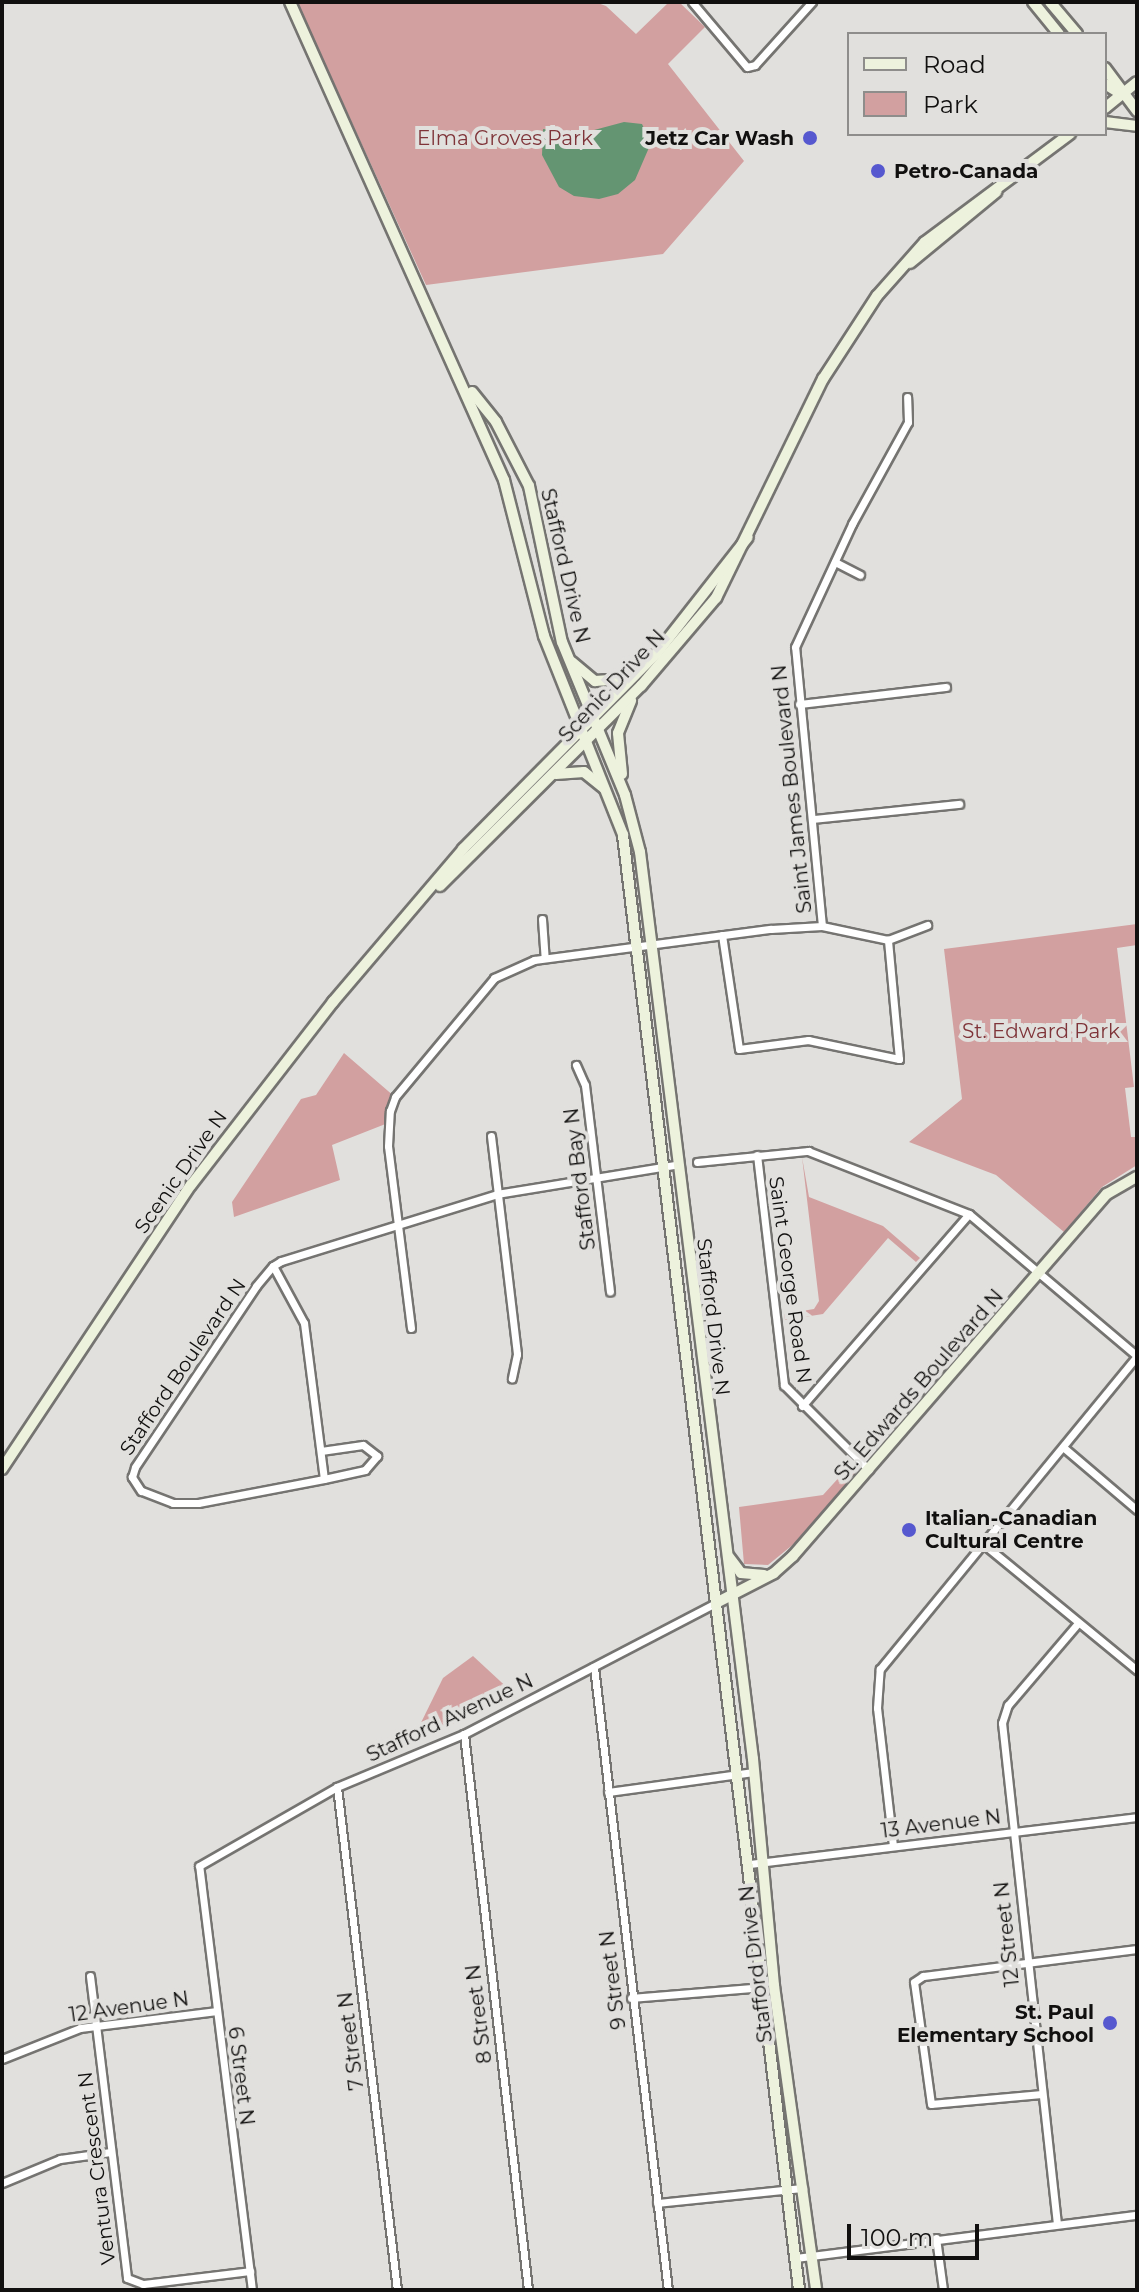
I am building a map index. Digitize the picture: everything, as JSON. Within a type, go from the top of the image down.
[{"type":"main road","name":"Stafford Drive N","points":[[290,2],[416,287],[464,381],[514,505],[544,636],[611,796],[623,835],[634,948],[749,1864],[803,2188],[816,2290]]},
{"type":"main road","points":[[1033,2],[1057,32]]},
{"type":"main road","points":[[1050,2],[1075,32]]},
{"type":"main road","points":[[1107,71],[1137,111]]},
{"type":"main road","points":[[1107,106],[1137,82]]},
{"type":"main road","points":[[1107,85],[1122,95]]},
{"type":"main road","points":[[1107,122],[1137,126]]},
{"type":"main road","name":"Scenic Drive N","points":[[412,912],[641,686],[716,598],[831,366],[860,318],[925,242],[1067,136]]},
{"type":"main road","name":"Stafford Drive N","points":[[464,381],[496,422],[529,486],[562,642],[625,795],[640,852],[675,1165],[754,1772],[768,1986],[786,2190],[799,2290]]},
{"type":"main road","name":"Scenic Drive N","points":[[2,1469],[191,1185],[333,1002],[463,849],[637,674],[748,537]]},
{"type":"main road","points":[[562,642],[578,670],[591,680],[614,684],[637,674]]},
{"type":"main road","points":[[625,795],[618,733],[641,686]]},
{"type":"main road","points":[[545,782],[561,771],[581,771],[611,796]]},
{"type":"main road","name":"St. Edwards Boulevard N","points":[[716,1603],[774,1573],[869,1470],[1107,1194],[1137,1177]]},
{"type":"main road","points":[[725,1550],[741,1573],[774,1573]]},
{"type":"street","points":[[692,2],[747,67],[812,2]]},
{"type":"street","name":"Saint James Boulevard N","points":[[822,926],[795,647],[835,562],[908,422],[907,397]]},
{"type":"street","points":[[835,562],[860,575]]},
{"type":"street","points":[[799,704],[946,687]]},
{"type":"street","points":[[813,819],[959,804]]},
{"type":"street","points":[[542,919],[545,958]]},
{"type":"street","points":[[722,935],[739,1049],[808,1040],[899,1059],[888,940],[927,925]]},
{"type":"street","name":"Saint James Boulevard N","points":[[397,1224],[388,1134],[395,1097],[485,986],[509,968],[545,958],[722,935],[822,926],[888,940]]},
{"type":"street","name":"Stafford Bay N","points":[[576,1065],[585,1085],[610,1291]]},
{"type":"street","points":[[491,1136],[517,1354],[512,1378]]},
{"type":"street","points":[[697,1162],[808,1151],[969,1214],[1137,1356],[981,1542],[880,1669],[877,1708],[893,1846]]},
{"type":"street","name":"Saint George Road N","points":[[757,1155],[784,1385],[869,1470]]},
{"type":"street","points":[[324,1479],[304,1323],[273,1266],[299,1252],[497,1194],[596,1175],[675,1165]]},
{"type":"street","points":[[802,1406],[969,1214]]},
{"type":"street","points":[[397,1224],[411,1328]]},
{"type":"street","name":"Stafford Boulevard N","points":[[273,1266],[132,1477],[141,1491],[187,1504],[365,1470],[377,1456],[363,1445],[321,1451]]},
{"type":"street","points":[[1063,1447],[1137,1510]]},
{"type":"street","points":[[981,1542],[1137,1670]]},
{"type":"street","name":"Stafford Avenue N","points":[[199,1866],[337,1787],[464,1734],[716,1603]]},
{"type":"street","name":"12 Street N","points":[[1057,2224],[1025,1963],[1003,1714],[1078,1623]]},
{"type":"street","name":"9 Street N","points":[[594,1667],[668,2290]]},
{"type":"street","name":"8 Street N","points":[[464,1734],[528,2290]]},
{"type":"street","points":[[608,1792],[754,1772]]},
{"type":"street","name":"7 Street N","points":[[337,1787],[397,2290]]},
{"type":"street","name":"13 Avenue N","points":[[749,1864],[1137,1817]]},
{"type":"street","name":"6 Street N","points":[[199,1866],[252,2290]]},
{"type":"street","points":[[1041,2094],[931,2104],[913,1995],[917,1979],[1137,1949]]},
{"type":"street","name":"Ventura Crescent N","points":[[90,1976],[130,2281],[143,2284],[250,2271]]},
{"type":"street","points":[[631,1998],[768,1986]]},
{"type":"street","name":"12 Avenue N","points":[[2,2059],[52,2036],[97,2026],[217,2011]]},
{"type":"street","points":[[2,2183],[60,2159],[111,2152]]},
{"type":"street","points":[[657,2203],[803,2188]]},
{"type":"street","points":[[795,2258],[1137,2215]]},
{"type":"street","points":[[936,2238],[943,2290]]},
{"type":"green space","name":"Elma Groves Park","points":[[297,2],[595,2],[606,6],[636,34],[669,2],[679,2],[705,27],[668,64],[744,161],[663,254],[426,285]]},
{"type":"green space","name":"St. Edward Park","points":[[1137,924],[1137,945],[1117,948],[1134,1087],[1125,1088],[1131,1137],[1137,1137],[1137,1165],[1102,1187],[1064,1232],[996,1175],[909,1142],[962,1099],[944,949]]},
{"type":"green space","points":[[344,1053],[395,1097],[388,1123],[332,1145],[340,1180],[234,1217],[232,1202],[301,1099],[316,1095]]},
{"type":"green space","points":[[802,1157],[809,1197],[883,1226],[920,1258],[916,1262],[888,1238],[823,1314],[785,1320],[784,1314],[814,1309],[819,1301]]},
{"type":"green space","points":[[853,1462],[856,1474],[801,1538],[768,1565],[744,1564],[739,1507],[823,1495]]},
{"type":"green space","points":[[473,1656],[515,1695],[411,1743],[443,1678]]},
{"type":"shaded area","points":[[624,122],[642,124],[651,143],[635,180],[618,194],[599,199],[574,196],[559,187],[542,155],[543,129],[583,133]]},
{"type":"place","name":"Jetz Car Wash","points":[[810,138]]},
{"type":"place","name":"Petro-Canada","points":[[878,171]]},
{"type":"place","name":"Italian-Canadian Cultural Centre","points":[[909,1530]]},
{"type":"place","name":"St. Paul Elementary School","points":[[1110,2023]]}]
